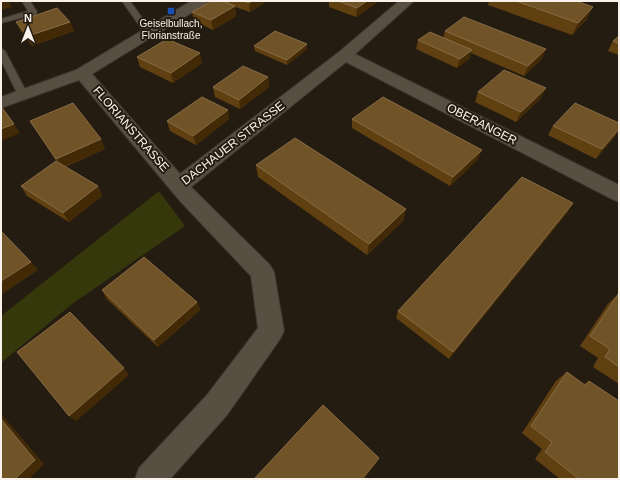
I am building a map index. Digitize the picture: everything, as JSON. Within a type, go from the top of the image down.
[{"type":"street","name":"DACHAUER STRASSE","points":[[150,479],[217,405],[271,331],[262,272],[187,196],[179,185],[345,54],[407,1]]},
{"type":"street","points":[[1,103],[82,73],[197,2]]},
{"type":"street","name":"OBERANGER","points":[[345,54],[619,194]]},
{"type":"street","name":"FLORIANSTRASSE","points":[[82,73],[179,185]]},
{"type":"lane","points":[[1,22],[33,12],[26,1]]},
{"type":"lane","points":[[126,1],[149,33]]},
{"type":"lane","points":[[1,51],[23,95]]},
{"type":"green space","points":[[159,191],[185,226],[72,304],[1,363],[1,316]]},
{"type":"building","points":[[212,1],[223,1],[235,6],[211,20],[192,12]]},
{"type":"building","points":[[338,1],[367,1],[357,8]]},
{"type":"building","points":[[516,1],[576,1],[593,7],[578,23]]},
{"type":"building","points":[[57,8],[70,22],[28,36],[16,22]]},
{"type":"building","points":[[464,17],[546,49],[528,66],[445,31]]},
{"type":"building","points":[[275,31],[307,44],[287,60],[254,46]]},
{"type":"building","points":[[430,32],[472,50],[460,59],[418,40]]},
{"type":"building","points":[[619,36],[619,44],[613,41]]},
{"type":"building","points":[[167,39],[200,53],[171,73],[137,57]]},
{"type":"building","points":[[243,66],[268,77],[239,100],[213,87]]},
{"type":"building","points":[[504,70],[546,88],[521,112],[478,92]]},
{"type":"building","points":[[202,97],[228,110],[193,136],[167,121]]},
{"type":"building","points":[[383,97],[482,150],[453,177],[352,119]]},
{"type":"building","points":[[73,103],[101,139],[56,159],[30,121]]},
{"type":"building","points":[[575,103],[619,123],[619,129],[602,149],[553,126]]},
{"type":"building","points":[[1,106],[14,124],[1,129]]},
{"type":"building","points":[[295,138],[406,209],[369,244],[256,165]]},
{"type":"building","points":[[56,161],[98,186],[63,213],[21,186]]},
{"type":"building","points":[[522,177],[573,203],[453,352],[398,311]]},
{"type":"building","points":[[1,231],[31,262],[1,281]]},
{"type":"building","points":[[144,257],[197,302],[154,340],[102,290]]},
{"type":"building","points":[[619,293],[619,367],[605,357],[610,349],[590,336]]},
{"type":"building","points":[[70,312],[124,368],[69,416],[17,352]]},
{"type":"building","points":[[567,372],[586,386],[589,381],[619,401],[619,479],[579,479],[545,452],[552,442],[531,426]]},
{"type":"building","points":[[323,405],[379,458],[362,479],[254,479]]},
{"type":"building","points":[[1,419],[35,460],[15,479],[1,479]]},
{"type":"place","name":"Geiselbullach, Florianstraße","points":[[171,11]]}]
